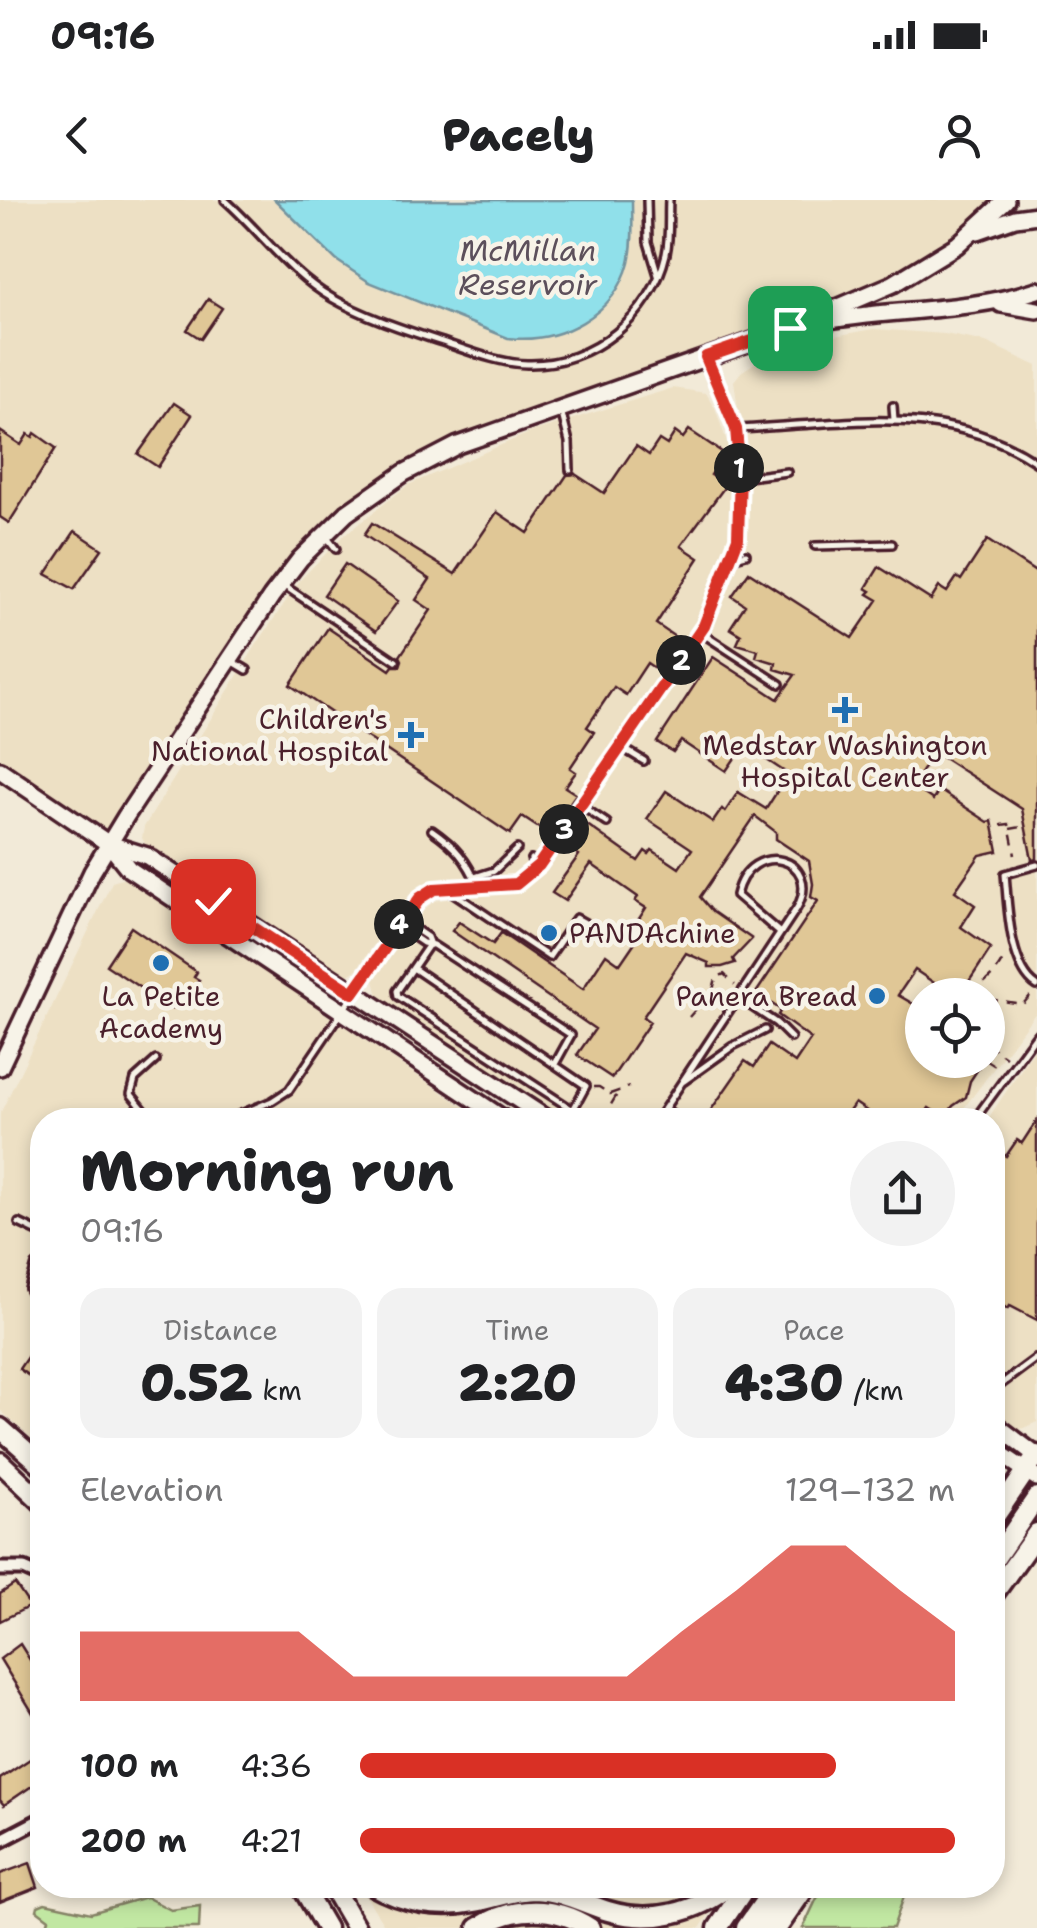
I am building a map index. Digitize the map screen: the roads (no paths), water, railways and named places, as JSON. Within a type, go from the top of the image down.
[{"type":"main road","points":[[0,1067],[46,965],[109,844],[280,584],[324,534],[360,502],[433,457],[790,328],[910,275],[969,234],[1006,200]]},
{"type":"main road","points":[[969,234],[1004,221],[1037,215]]},
{"type":"main road","points":[[982,304],[1037,290]]},
{"type":"main road","points":[[790,328],[874,312],[982,304],[1019,305],[1037,310]]},
{"type":"main road","points":[[0,770],[109,844],[147,856],[530,1108]]},
{"type":"main road","points":[[109,844],[128,869],[488,1108]]},
{"type":"main road","points":[[0,1428],[30,1454]]},
{"type":"main road","points":[[1005,1434],[1035,1463]]},
{"type":"main road","points":[[1005,1453],[1035,1463]]},
{"type":"main road","points":[[0,1462],[30,1491]]},
{"type":"main road","points":[[1005,1503],[1035,1463]]},
{"type":"main road","points":[[1005,1544],[1037,1497]]},
{"type":"main road","points":[[1005,1578],[1037,1533]]},
{"type":"main road","points":[[309,1898],[326,1928]]},
{"type":"main road","points":[[339,1898],[356,1928]]},
{"type":"main road","points":[[401,1898],[440,1905],[486,1898]]},
{"type":"main road","points":[[581,1898],[610,1912],[650,1916],[697,1906],[710,1898]]},
{"type":"main road","points":[[718,1928],[738,1898]]},
{"type":"main road","points":[[746,1928],[767,1898]]},
{"type":"main road","points":[[762,1928],[783,1898]]},
{"type":"main road","points":[[777,1928],[798,1898]]},
{"type":"main road","points":[[478,1928],[502,1916],[529,1910],[563,1914],[590,1928]]},
{"type":"street","points":[[0,1570],[30,1572]]},
{"type":"street","points":[[0,1841],[30,1825]]},
{"type":"lane","points":[[225,200],[303,278],[330,297],[402,329],[504,361],[549,363],[593,350],[638,311],[658,276],[666,252],[669,200]]},
{"type":"lane","points":[[647,200],[648,242],[658,276]]},
{"type":"lane","points":[[252,1108],[289,1090],[420,898],[434,889],[516,884],[539,865],[700,632],[738,538],[740,478],[736,429],[706,357]]},
{"type":"lane","points":[[893,406],[894,420]]},
{"type":"lane","points":[[560,408],[569,442],[570,470]]},
{"type":"lane","points":[[736,429],[894,420],[956,426],[990,436],[1037,463]]},
{"type":"lane","points":[[740,478],[787,472]]},
{"type":"lane","points":[[324,534],[336,548]]},
{"type":"lane","points":[[816,546],[892,544]]},
{"type":"lane","points":[[730,558],[746,554]]},
{"type":"lane","points":[[280,584],[396,661]]},
{"type":"lane","points":[[700,632],[780,684]]},
{"type":"lane","points":[[229,659],[247,670]]},
{"type":"lane","points":[[620,746],[644,761]]},
{"type":"lane","points":[[580,805],[607,823]]},
{"type":"lane","points":[[432,830],[467,861],[478,886]]},
{"type":"lane","points":[[474,877],[494,871],[517,849]]},
{"type":"lane","points":[[531,858],[539,865]]},
{"type":"lane","points":[[665,1108],[802,899],[798,872],[783,860],[764,860],[747,872],[736,895],[780,932]]},
{"type":"lane","points":[[1037,865],[1005,874],[1010,922],[1022,973],[1037,986]]},
{"type":"lane","points":[[446,888],[549,958],[576,918],[605,934]]},
{"type":"lane","points":[[400,923],[427,937],[430,945],[571,1035],[554,1064]]},
{"type":"lane","points":[[430,945],[397,991],[398,996],[566,1108]]},
{"type":"lane","points":[[413,968],[587,1088],[572,1108]]},
{"type":"lane","points":[[737,997],[791,1038]]},
{"type":"lane","points":[[681,1083],[733,1046],[765,1030]]},
{"type":"lane","points":[[983,1108],[1037,1034]]},
{"type":"lane","points":[[142,1108],[131,1094],[135,1079],[156,1060]]},
{"type":"lane","points":[[19,1223],[30,1228]]},
{"type":"lane","points":[[1005,1381],[1035,1359]]},
{"type":"water","name":"McMillan Reservoir","points":[[275,200],[632,200],[631,254],[612,297],[583,322],[547,336],[508,338],[369,282],[336,260]]},
{"type":"place","name":"Medstar Washington Hospital Center","points":[[845,710]]},
{"type":"place","name":"Children's National Hospital","points":[[411,735]]},
{"type":"place","name":"PANDAchine","points":[[549,933]]},
{"type":"place","name":"La Petite Academy","points":[[161,963]]},
{"type":"place","name":"Panera Bread","points":[[877,996]]}]
